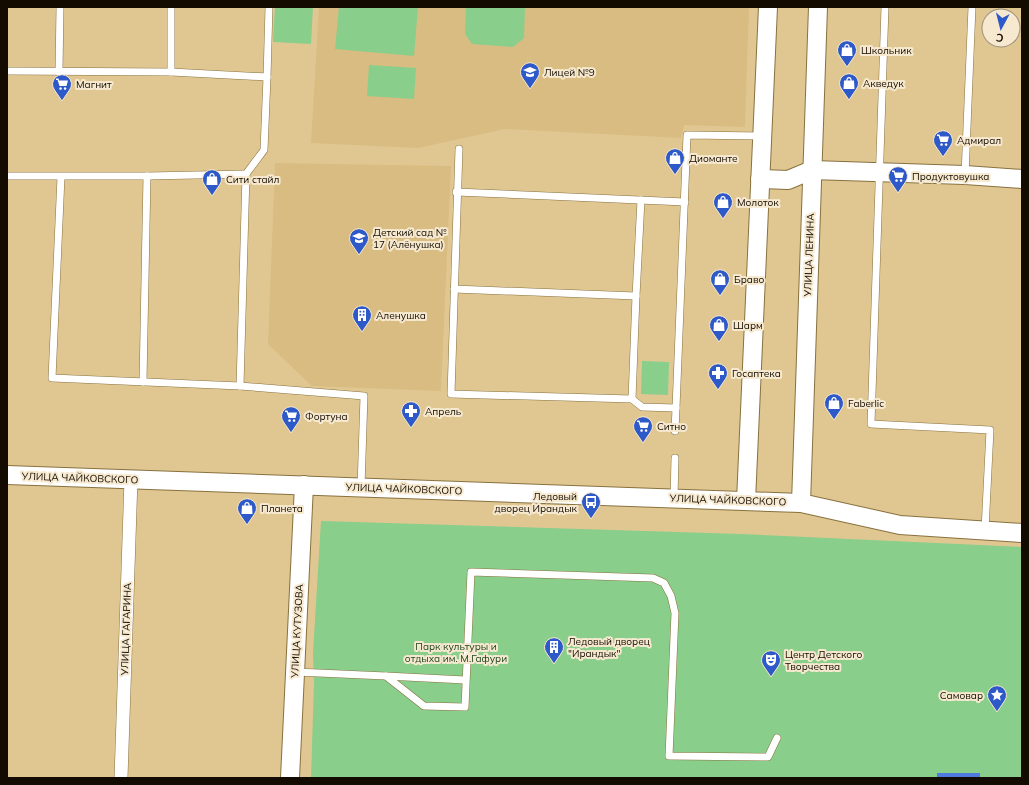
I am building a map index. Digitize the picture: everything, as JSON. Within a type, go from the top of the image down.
[{"type":"main road","points":[[746,501],[768,7]]},
{"type":"main road","name":"УЛИЦА ЛЕНИНА","points":[[801,503],[818,7]]},
{"type":"main road","points":[[760,179],[788,180],[812,170],[965,175],[1022,179]]},
{"type":"main road","name":"УЛИЦА ЧАЙКОВСКОГО","points":[[7,475],[801,503],[900,525],[1022,533]]},
{"type":"main road","name":"УЛИЦА КУТУЗОВА","points":[[290,778],[304,485]]},
{"type":"street","name":"УЛИЦА ГАГАРИНА","points":[[120,778],[131,480]]},
{"type":"lane","points":[[59,72],[60,7]]},
{"type":"lane","points":[[171,72],[172,7]]},
{"type":"lane","points":[[240,386],[246,174],[264,150],[269,7]]},
{"type":"lane","points":[[885,7],[871,424],[990,430],[985,531]]},
{"type":"lane","points":[[965,175],[972,7]]},
{"type":"lane","points":[[7,71],[171,72],[267,77]]},
{"type":"lane","points":[[676,431],[687,135],[762,136]]},
{"type":"lane","points":[[459,149],[456,192],[451,394],[632,399],[642,407],[676,408]]},
{"type":"lane","points":[[7,176],[246,174]]},
{"type":"lane","points":[[61,176],[52,378],[240,386],[364,396],[361,487]]},
{"type":"lane","points":[[143,382],[147,176]]},
{"type":"lane","points":[[456,192],[685,202]]},
{"type":"lane","points":[[632,399],[641,200]]},
{"type":"lane","points":[[454,289],[636,296]]},
{"type":"lane","points":[[674,499],[675,458]]},
{"type":"lane","points":[[386,676],[424,706],[465,707],[471,572],[653,578],[664,583],[671,596],[675,613],[669,756],[768,757],[777,738]]},
{"type":"lane","points":[[296,672],[465,680]]},
{"type":"shaded area","name":"Лицей №9","points":[[319,7],[749,7],[745,127],[684,125],[681,138],[505,129],[418,148],[311,143]]},
{"type":"shaded area","name":"Детский сад № 17 (Алёнушка)","points":[[275,163],[451,166],[441,391],[312,386],[268,344]]},
{"type":"green space","points":[[275,7],[313,7],[311,44],[273,42]]},
{"type":"green space","points":[[339,7],[418,7],[414,56],[335,49]]},
{"type":"green space","points":[[466,7],[525,7],[524,38],[513,47],[472,44],[465,34]]},
{"type":"green space","points":[[369,65],[416,68],[414,99],[367,96]]},
{"type":"green space","points":[[642,361],[669,362],[668,395],[641,394]]},
{"type":"green space","name":"Парк культуры и отдыха им. М.Гафури","points":[[321,521],[741,534],[1022,547],[1022,778],[311,778],[314,682],[313,653]]},
{"type":"water","points":[[937,773],[980,773],[980,778],[937,778]]},
{"type":"place","name":"Школьник","points":[[847,67]]},
{"type":"place","name":"Лицей №9","points":[[530,89]]},
{"type":"place","name":"Акведук","points":[[849,100]]},
{"type":"place","name":"Магнит","points":[[62,101]]},
{"type":"place","name":"Адмирал","points":[[943,157]]},
{"type":"place","name":"Диоманте","points":[[675,175]]},
{"type":"place","name":"Продуктовушка","points":[[898,193]]},
{"type":"place","name":"Сити стайл","points":[[212,196]]},
{"type":"place","name":"Молоток","points":[[723,219]]},
{"type":"place","name":"Детский сад № 17 (Алёнушка)","points":[[359,255]]},
{"type":"place","name":"Браво","points":[[720,296]]},
{"type":"place","name":"Аленушка","points":[[362,332]]},
{"type":"place","name":"Шарм","points":[[719,342]]},
{"type":"place","name":"Госаптека","points":[[718,390]]},
{"type":"place","name":"Faberlic","points":[[834,420]]},
{"type":"place","name":"Апрель","points":[[411,428]]},
{"type":"place","name":"Фортуна","points":[[291,433]]},
{"type":"place","name":"Ситно","points":[[643,443]]},
{"type":"place","name":"Ледовый дворец Ирандык","points":[[591,519]]},
{"type":"place","name":"Планета","points":[[247,525]]},
{"type":"place","name":"Ледовый дворец \"Ирандык\"","points":[[554,664]]},
{"type":"place","name":"Центр Детского Творчества","points":[[771,677]]},
{"type":"place","name":"Самовар","points":[[997,712]]}]
